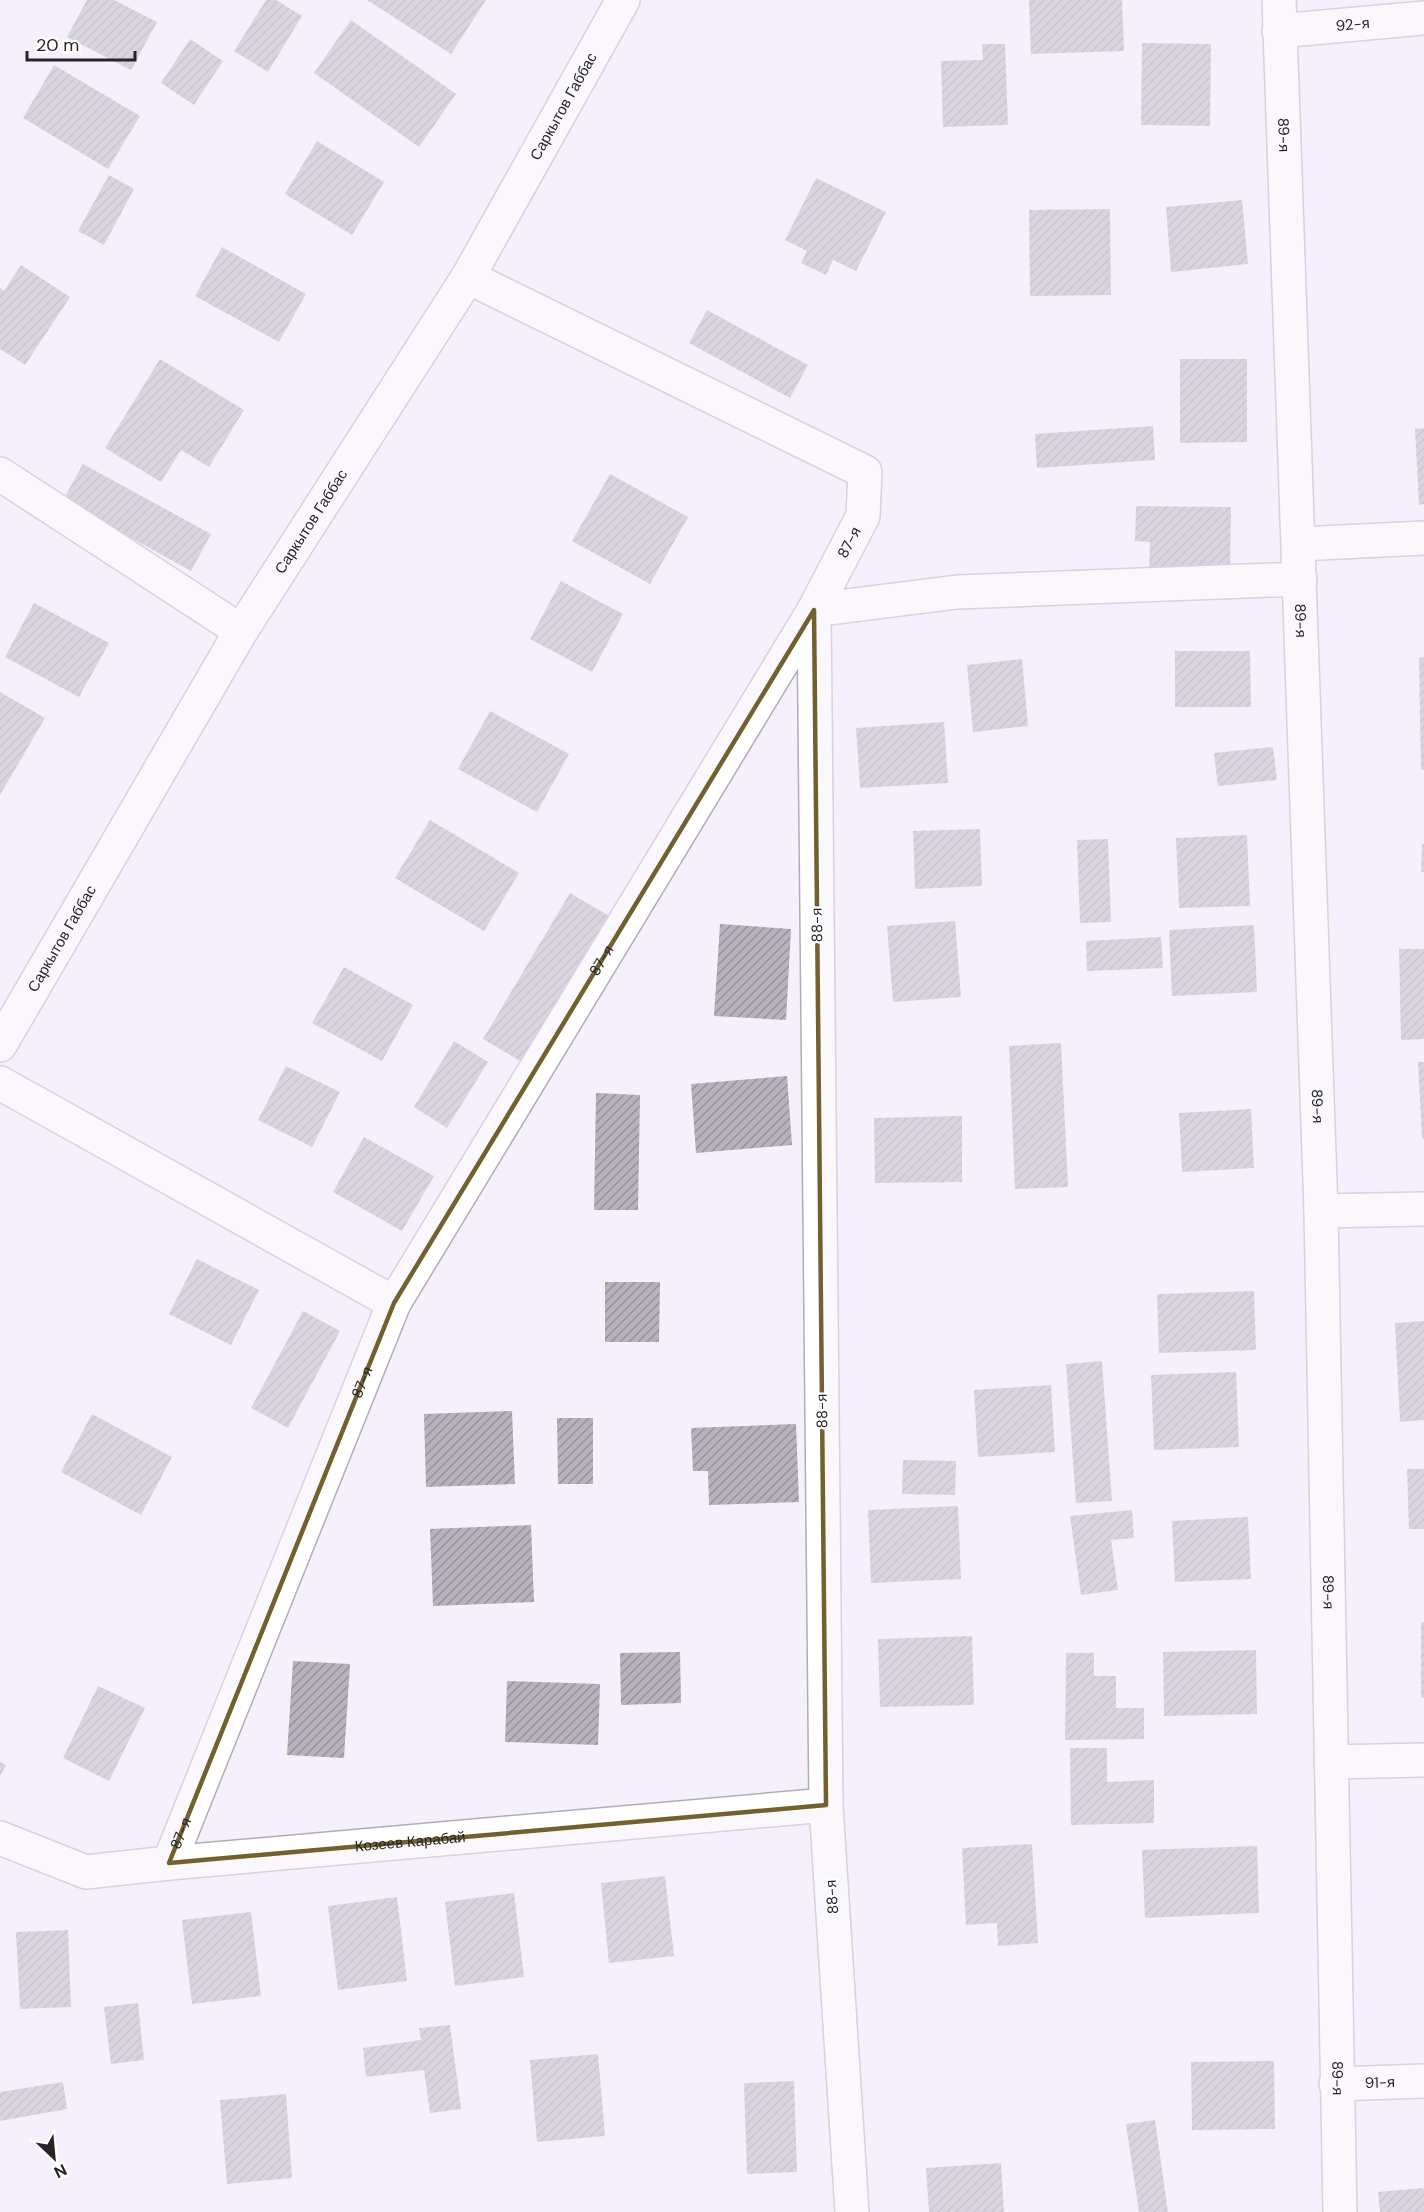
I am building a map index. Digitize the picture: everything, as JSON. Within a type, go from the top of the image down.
[{"type":"street","name":"Саркытов Габбас","points":[[0,1045],[242,631],[468,277],[623,0]]},
{"type":"street","name":"92-я","points":[[1279,16],[1424,18]]},
{"type":"street","name":"89-я","points":[[1279,16],[1321,1211],[1340,2212]]},
{"type":"street","name":"87-я","points":[[169,1863],[394,1303],[814,610],[863,516],[865,472],[468,277]]},
{"type":"street","points":[[0,474],[242,631]]},
{"type":"street","points":[[1299,544],[1424,537]]},
{"type":"street","points":[[814,610],[957,592],[1300,579]]},
{"type":"street","name":"88-я","points":[[814,610],[826,1805],[852,2212]]},
{"type":"street","points":[[0,1083],[394,1303]]},
{"type":"street","points":[[1321,1211],[1424,1209]]},
{"type":"street","points":[[1331,1762],[1424,1760]]},
{"type":"street","name":"Козеев Карабай","points":[[0,1838],[86,1872],[826,1805]]},
{"type":"street","name":"91-я","points":[[1336,2084],[1424,2081]]},
{"type":"highlighted area","points":[[814,610],[826,1805],[169,1863],[394,1303]]},
{"type":"building","points":[[87,0],[114,0],[157,22],[131,70],[67,37]]},
{"type":"building","points":[[266,0],[276,0],[302,16],[268,72],[234,51]]},
{"type":"building","points":[[367,0],[486,0],[451,54]]},
{"type":"building","points":[[1029,0],[1122,0],[1124,51],[1031,54]]},
{"type":"building","points":[[351,20],[456,94],[419,147],[314,73]]},
{"type":"building","points":[[190,39],[223,61],[194,105],[161,83]]},
{"type":"building","points":[[1142,43],[1211,44],[1210,126],[1141,125]]},
{"type":"building","points":[[982,44],[1005,44],[1008,125],[943,127],[941,61],[983,60]]},
{"type":"building","points":[[54,65],[140,116],[108,169],[23,118]]},
{"type":"building","points":[[317,141],[384,182],[352,235],[285,194]]},
{"type":"building","points":[[109,175],[134,189],[104,245],[78,231]]},
{"type":"building","points":[[816,178],[886,212],[856,271],[833,260],[826,275],[801,263],[807,251],[785,240]]},
{"type":"building","points":[[1242,200],[1248,264],[1171,272],[1166,207]]},
{"type":"building","points":[[1110,209],[1111,295],[1030,296],[1029,210]]},
{"type":"building","points":[[222,247],[306,294],[279,342],[195,296]]},
{"type":"building","points":[[21,265],[70,297],[25,365],[0,349],[0,288],[4,291]]},
{"type":"building","points":[[707,310],[808,365],[790,398],[689,343]]},
{"type":"building","points":[[160,359],[244,410],[209,467],[181,450],[161,482],[105,448]]},
{"type":"building","points":[[1180,359],[1247,359],[1247,442],[1180,443]]},
{"type":"building","points":[[1153,426],[1155,460],[1037,468],[1035,434]]},
{"type":"building","points":[[1424,428],[1424,504],[1419,505],[1415,429]]},
{"type":"building","points":[[83,464],[211,534],[191,571],[63,500]]},
{"type":"building","points":[[610,474],[688,517],[650,584],[572,541]]},
{"type":"building","points":[[1136,506],[1231,507],[1230,572],[1149,571],[1150,542],[1135,541]]},
{"type":"building","points":[[561,581],[623,614],[592,672],[530,639]]},
{"type":"building","points":[[34,603],[109,643],[79,697],[5,657]]},
{"type":"building","points":[[1175,651],[1250,651],[1251,707],[1175,707]]},
{"type":"building","points":[[1424,657],[1424,770],[1421,770],[1419,658]]},
{"type":"building","points":[[1022,659],[1028,726],[973,732],[967,665]]},
{"type":"building","points":[[0,692],[45,718],[0,795]]},
{"type":"building","points":[[490,711],[569,754],[537,812],[458,769]]},
{"type":"building","points":[[944,722],[948,783],[860,788],[856,728]]},
{"type":"building","points":[[1273,747],[1277,780],[1218,786],[1214,753]]},
{"type":"building","points":[[430,820],[519,873],[484,931],[395,878]]},
{"type":"building","points":[[980,829],[982,886],[915,889],[913,831]]},
{"type":"building","points":[[1247,835],[1250,906],[1179,908],[1176,838]]},
{"type":"building","points":[[1108,839],[1111,922],[1080,923],[1077,840]]},
{"type":"building","points":[[1422,844],[1424,844],[1424,872],[1421,872]]},
{"type":"building","points":[[570,893],[609,916],[522,1062],[483,1039]]},
{"type":"building","points":[[955,921],[961,997],[893,1002],[887,926]]},
{"type":"building","points":[[720,924],[791,929],[786,1020],[714,1016]]},
{"type":"building","points":[[1254,925],[1257,992],[1172,996],[1169,930]]},
{"type":"building","points":[[1161,937],[1163,968],[1087,971],[1086,941]]},
{"type":"building","points":[[1399,949],[1424,949],[1424,1039],[1401,1040]]},
{"type":"building","points":[[344,967],[413,1005],[382,1061],[312,1023]]},
{"type":"building","points":[[454,1041],[488,1062],[447,1128],[414,1107]]},
{"type":"building","points":[[1061,1043],[1068,1187],[1015,1189],[1009,1046]]},
{"type":"building","points":[[1418,1062],[1424,1062],[1424,1139],[1422,1139]]},
{"type":"building","points":[[286,1066],[340,1092],[312,1147],[258,1120]]},
{"type":"building","points":[[787,1076],[792,1145],[696,1153],[691,1084]]},
{"type":"building","points":[[596,1093],[640,1095],[638,1210],[594,1210]]},
{"type":"building","points":[[1251,1109],[1254,1168],[1182,1172],[1179,1113]]},
{"type":"building","points":[[962,1116],[962,1182],[875,1183],[874,1118]]},
{"type":"building","points":[[364,1137],[434,1176],[402,1231],[333,1192]]},
{"type":"building","points":[[197,1259],[259,1290],[231,1345],[169,1314]]},
{"type":"building","points":[[605,1282],[660,1282],[659,1342],[605,1342]]},
{"type":"building","points":[[1254,1291],[1256,1350],[1159,1353],[1157,1294]]},
{"type":"building","points":[[303,1311],[340,1331],[288,1428],[251,1408]]},
{"type":"building","points":[[1424,1321],[1424,1420],[1400,1422],[1395,1323]]},
{"type":"building","points":[[1102,1361],[1112,1501],[1076,1503],[1066,1364]]},
{"type":"building","points":[[1236,1372],[1239,1447],[1154,1450],[1151,1375]]},
{"type":"building","points":[[1051,1385],[1055,1452],[978,1457],[974,1390]]},
{"type":"building","points":[[512,1411],[515,1484],[426,1487],[424,1414]]},
{"type":"building","points":[[92,1414],[172,1457],[141,1515],[61,1472]]},
{"type":"building","points":[[557,1418],[593,1418],[593,1484],[558,1484]]},
{"type":"building","points":[[796,1424],[799,1502],[709,1505],[708,1471],[693,1471],[691,1428]]},
{"type":"building","points":[[903,1460],[956,1461],[955,1495],[902,1494]]},
{"type":"building","points":[[1407,1469],[1424,1469],[1424,1529],[1409,1529]]},
{"type":"building","points":[[958,1506],[961,1579],[871,1583],[868,1510]]},
{"type":"building","points":[[1132,1510],[1134,1538],[1111,1540],[1118,1590],[1081,1595],[1070,1516]]},
{"type":"building","points":[[1248,1517],[1251,1579],[1175,1582],[1172,1521]]},
{"type":"building","points":[[531,1525],[534,1602],[433,1606],[430,1529]]},
{"type":"building","points":[[1421,1622],[1424,1622],[1424,1698],[1421,1698]]},
{"type":"building","points":[[972,1636],[974,1705],[880,1707],[878,1639]]},
{"type":"building","points":[[1256,1650],[1257,1714],[1164,1716],[1163,1652]]},
{"type":"building","points":[[680,1652],[681,1703],[621,1705],[620,1653]]},
{"type":"building","points":[[1066,1653],[1094,1653],[1094,1676],[1116,1676],[1116,1708],[1144,1708],[1144,1739],[1065,1740]]},
{"type":"building","points":[[293,1661],[350,1664],[344,1758],[287,1755]]},
{"type":"building","points":[[507,1681],[600,1684],[598,1745],[505,1742]]},
{"type":"building","points":[[98,1686],[145,1708],[109,1781],[63,1758]]},
{"type":"building","points":[[1070,1748],[1107,1748],[1107,1782],[1154,1780],[1154,1823],[1071,1825]]},
{"type":"building","points":[[0,1762],[6,1765],[0,1776]]},
{"type":"building","points":[[1032,1844],[1038,1943],[998,1946],[997,1923],[966,1925],[962,1848]]},
{"type":"building","points":[[1257,1846],[1259,1913],[1145,1918],[1142,1850]]},
{"type":"building","points":[[665,1876],[674,1956],[609,1963],[601,1883]]},
{"type":"building","points":[[514,1893],[524,1977],[455,1986],[445,1902]]},
{"type":"building","points":[[397,1897],[407,1981],[338,1990],[328,1906]]},
{"type":"building","points":[[251,1912],[261,1996],[192,2004],[182,1920]]},
{"type":"building","points":[[68,1930],[71,2007],[20,2009],[16,1932]]},
{"type":"building","points":[[138,2003],[144,2060],[111,2064],[104,2007]]},
{"type":"building","points":[[450,2025],[461,2109],[430,2113],[424,2070],[366,2077],[363,2048],[421,2040],[419,2028]]},
{"type":"building","points":[[598,2054],[605,2136],[537,2142],[530,2060]]},
{"type":"building","points":[[1274,2061],[1275,2129],[1192,2130],[1191,2062]]},
{"type":"building","points":[[794,2081],[797,2172],[747,2174],[744,2083]]},
{"type":"building","points":[[63,2082],[67,2109],[0,2121],[0,2092]]},
{"type":"building","points":[[286,2094],[292,2178],[227,2184],[220,2100]]},
{"type":"building","points":[[1155,2120],[1168,2212],[1139,2212],[1126,2124]]},
{"type":"building","points":[[1001,2163],[1004,2212],[929,2212],[926,2168]]},
{"type":"building","points":[[1424,2188],[1424,2212],[1380,2212],[1378,2192]]}]
